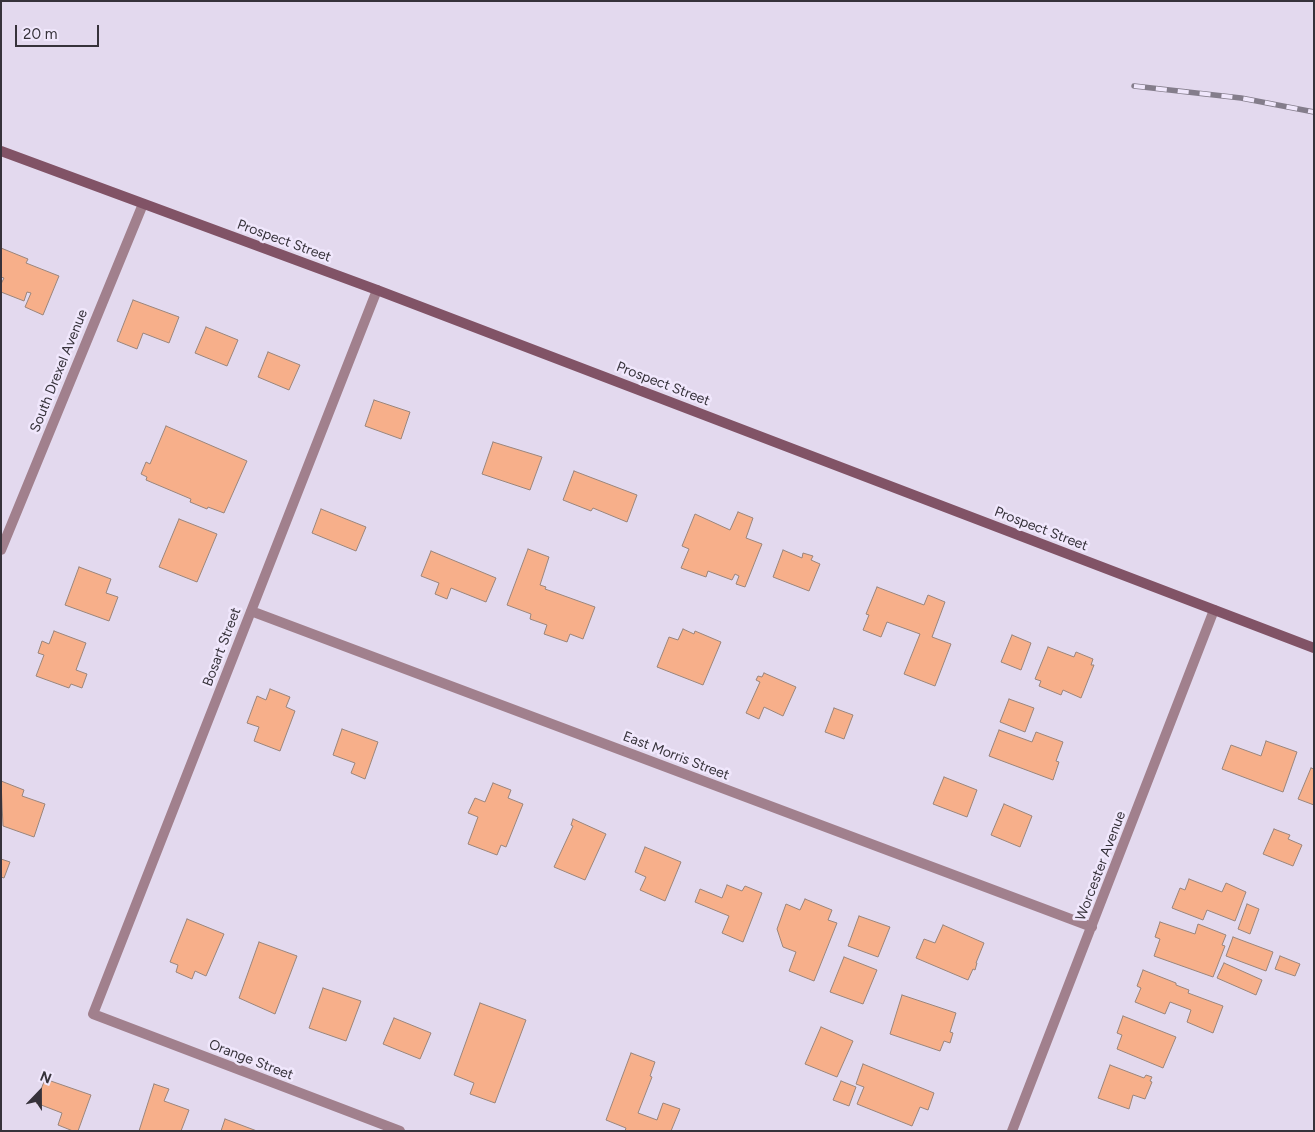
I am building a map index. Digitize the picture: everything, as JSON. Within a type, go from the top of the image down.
[{"type":"main road","name":"Prospect Street","points":[[1,151],[377,290],[1314,648]]},
{"type":"street","name":"South Drexel Avenue","points":[[1,550],[143,204]]},
{"type":"street","name":"Bosart Street","points":[[93,1014],[377,290]]},
{"type":"street","name":"Worcester Avenue","points":[[1012,1131],[1214,610]]},
{"type":"street","name":"East Morris Street","points":[[251,611],[1092,927]]},
{"type":"street","name":"Orange Street","points":[[93,1014],[400,1131]]},
{"type":"building","points":[[1,248],[28,259],[26,263],[59,276],[43,315],[25,307],[31,293],[27,292],[24,301],[1,292],[1,284],[4,278],[1,277]]},
{"type":"building","points":[[133,300],[179,317],[169,343],[143,333],[137,349],[117,341]]},
{"type":"building","points":[[206,327],[238,340],[227,366],[195,353]]},
{"type":"building","points":[[268,352],[300,365],[289,390],[258,377]]},
{"type":"building","points":[[374,400],[410,412],[401,439],[365,426]]},
{"type":"building","points":[[166,426],[247,461],[224,513],[190,502],[191,499],[146,480],[147,477],[141,474],[146,462],[150,464]]},
{"type":"building","points":[[493,442],[542,457],[530,490],[482,474]]},
{"type":"building","points":[[574,471],[637,495],[627,522],[593,508],[591,511],[563,500]]},
{"type":"building","points":[[321,509],[366,527],[356,551],[312,533]]},
{"type":"building","points":[[738,512],[753,518],[746,538],[762,544],[745,587],[736,584],[739,576],[735,574],[732,580],[708,571],[706,577],[681,568],[689,549],[682,546],[695,514],[730,530]]},
{"type":"building","points":[[179,519],[217,534],[197,582],[159,567]]},
{"type":"building","points":[[528,549],[549,557],[540,585],[546,587],[545,589],[595,607],[583,639],[570,634],[567,642],[544,634],[547,625],[530,619],[531,614],[507,605]]},
{"type":"building","points":[[783,550],[802,558],[803,553],[813,556],[811,560],[820,564],[809,591],[773,577]]},
{"type":"building","points":[[431,551],[496,578],[486,602],[451,588],[447,599],[435,594],[439,583],[421,576]]},
{"type":"building","points":[[79,567],[111,579],[106,593],[118,597],[109,621],[65,605]]},
{"type":"building","points":[[877,587],[924,605],[928,595],[945,602],[932,637],[951,644],[935,686],[904,674],[920,634],[887,622],[881,637],[863,630],[869,615],[866,614]]},
{"type":"building","points":[[683,629],[694,634],[695,631],[721,642],[703,685],[657,667],[669,637],[678,640]]},
{"type":"building","points":[[54,631],[86,643],[76,670],[87,674],[82,688],[71,684],[69,688],[36,676],[44,655],[38,653],[42,641],[49,644]]},
{"type":"building","points":[[1012,635],[1031,643],[1021,670],[1001,662]]},
{"type":"building","points":[[1048,647],[1074,657],[1076,652],[1093,659],[1091,665],[1094,665],[1081,698],[1063,690],[1061,695],[1039,686],[1041,681],[1035,679]]},
{"type":"building","points":[[764,673],[796,687],[783,716],[764,707],[759,719],[746,713],[760,682],[756,680],[758,676],[762,677]]},
{"type":"building","points":[[270,689],[290,697],[286,707],[295,711],[280,751],[254,741],[259,727],[247,723],[257,696],[266,700]]},
{"type":"building","points":[[1009,699],[1034,708],[1025,732],[1000,722]]},
{"type":"building","points":[[834,708],[853,715],[844,739],[825,732]]},
{"type":"building","points":[[342,729],[378,742],[365,779],[351,773],[355,763],[333,755]]},
{"type":"building","points":[[999,730],[1032,742],[1036,732],[1063,742],[1056,761],[1059,762],[1053,780],[989,756]]},
{"type":"building","points":[[1266,741],[1297,752],[1283,792],[1222,769],[1231,745],[1261,756]]},
{"type":"building","points":[[1311,768],[1314,769],[1314,805],[1298,799]]},
{"type":"building","points":[[944,777],[977,790],[967,817],[933,804]]},
{"type":"building","points":[[1,781],[24,790],[22,796],[45,804],[34,837],[3,826]]},
{"type":"building","points":[[493,783],[511,790],[508,798],[523,804],[506,847],[501,845],[497,855],[468,844],[478,817],[468,813],[475,798],[485,802]]},
{"type":"building","points":[[1004,804],[1032,816],[1020,847],[991,835]]},
{"type":"building","points":[[573,819],[606,834],[585,880],[554,867],[573,826],[571,825]]},
{"type":"building","points":[[1274,829],[1290,835],[1288,839],[1302,845],[1293,866],[1263,854]]},
{"type":"building","points":[[645,847],[681,862],[665,901],[640,890],[646,877],[635,872]]},
{"type":"building","points":[[1,859],[10,862],[4,878],[1,877]]},
{"type":"building","points":[[1189,879],[1222,892],[1226,883],[1246,892],[1235,921],[1207,910],[1203,920],[1172,908],[1180,888],[1185,890]]},
{"type":"building","points":[[727,885],[742,891],[745,886],[762,893],[743,942],[722,933],[729,916],[695,902],[700,889],[722,898]]},
{"type":"building","points":[[805,899],[832,910],[828,920],[837,923],[814,981],[789,971],[796,952],[783,947],[777,929],[786,904],[800,910]]},
{"type":"building","points":[[1247,904],[1259,909],[1250,934],[1238,929]]},
{"type":"building","points":[[859,916],[890,927],[878,957],[848,946]]},
{"type":"building","points":[[187,919],[224,934],[206,976],[195,971],[192,979],[176,972],[178,965],[170,962]]},
{"type":"building","points":[[1160,922],[1195,934],[1198,924],[1226,935],[1222,945],[1225,946],[1213,977],[1154,956],[1160,939],[1155,937]]},
{"type":"building","points":[[943,925],[984,943],[975,970],[973,969],[968,980],[916,958],[924,939],[935,943]]},
{"type":"building","points":[[1233,937],[1273,952],[1266,971],[1226,956]]},
{"type":"building","points":[[259,942],[297,956],[275,1014],[239,998]]},
{"type":"building","points":[[1280,956],[1300,964],[1295,976],[1275,969]]},
{"type":"building","points":[[844,957],[877,970],[863,1004],[830,992]]},
{"type":"building","points":[[1224,963],[1262,980],[1256,995],[1217,978]]},
{"type":"building","points":[[1143,970],[1176,983],[1176,985],[1189,990],[1188,993],[1223,1006],[1213,1033],[1187,1022],[1191,1010],[1170,1002],[1165,1014],[1135,1002],[1141,988],[1137,986]]},
{"type":"building","points":[[323,988],[361,1001],[346,1041],[309,1028]]},
{"type":"building","points":[[902,995],[956,1013],[950,1032],[953,1033],[950,1043],[944,1041],[940,1051],[890,1034]]},
{"type":"building","points":[[480,1003],[526,1020],[495,1103],[470,1094],[474,1083],[454,1075]]},
{"type":"building","points":[[1123,1016],[1176,1037],[1163,1068],[1117,1049],[1122,1035],[1117,1033]]},
{"type":"building","points":[[394,1018],[431,1033],[420,1059],[383,1044]]},
{"type":"building","points":[[821,1027],[853,1041],[837,1077],[805,1064]]},
{"type":"building","points":[[631,1053],[655,1062],[650,1076],[652,1077],[638,1113],[657,1120],[663,1103],[680,1109],[671,1131],[625,1131],[626,1128],[606,1120]]},
{"type":"building","points":[[863,1064],[934,1093],[928,1110],[920,1107],[912,1126],[857,1104],[864,1087],[856,1084]]},
{"type":"building","points":[[1110,1065],[1144,1078],[1146,1075],[1152,1077],[1150,1081],[1152,1082],[1145,1099],[1133,1095],[1129,1109],[1098,1098]]},
{"type":"building","points":[[45,1079],[91,1095],[78,1131],[58,1125],[62,1113],[36,1103]]},
{"type":"building","points":[[841,1081],[856,1087],[849,1106],[833,1100]]},
{"type":"building","points":[[154,1084],[169,1089],[164,1101],[189,1110],[181,1131],[139,1131]]},
{"type":"building","points":[[225,1119],[257,1131],[221,1131]]},
{"type":"railway","points":[[1134,86],[1241,98],[1314,112]]}]
